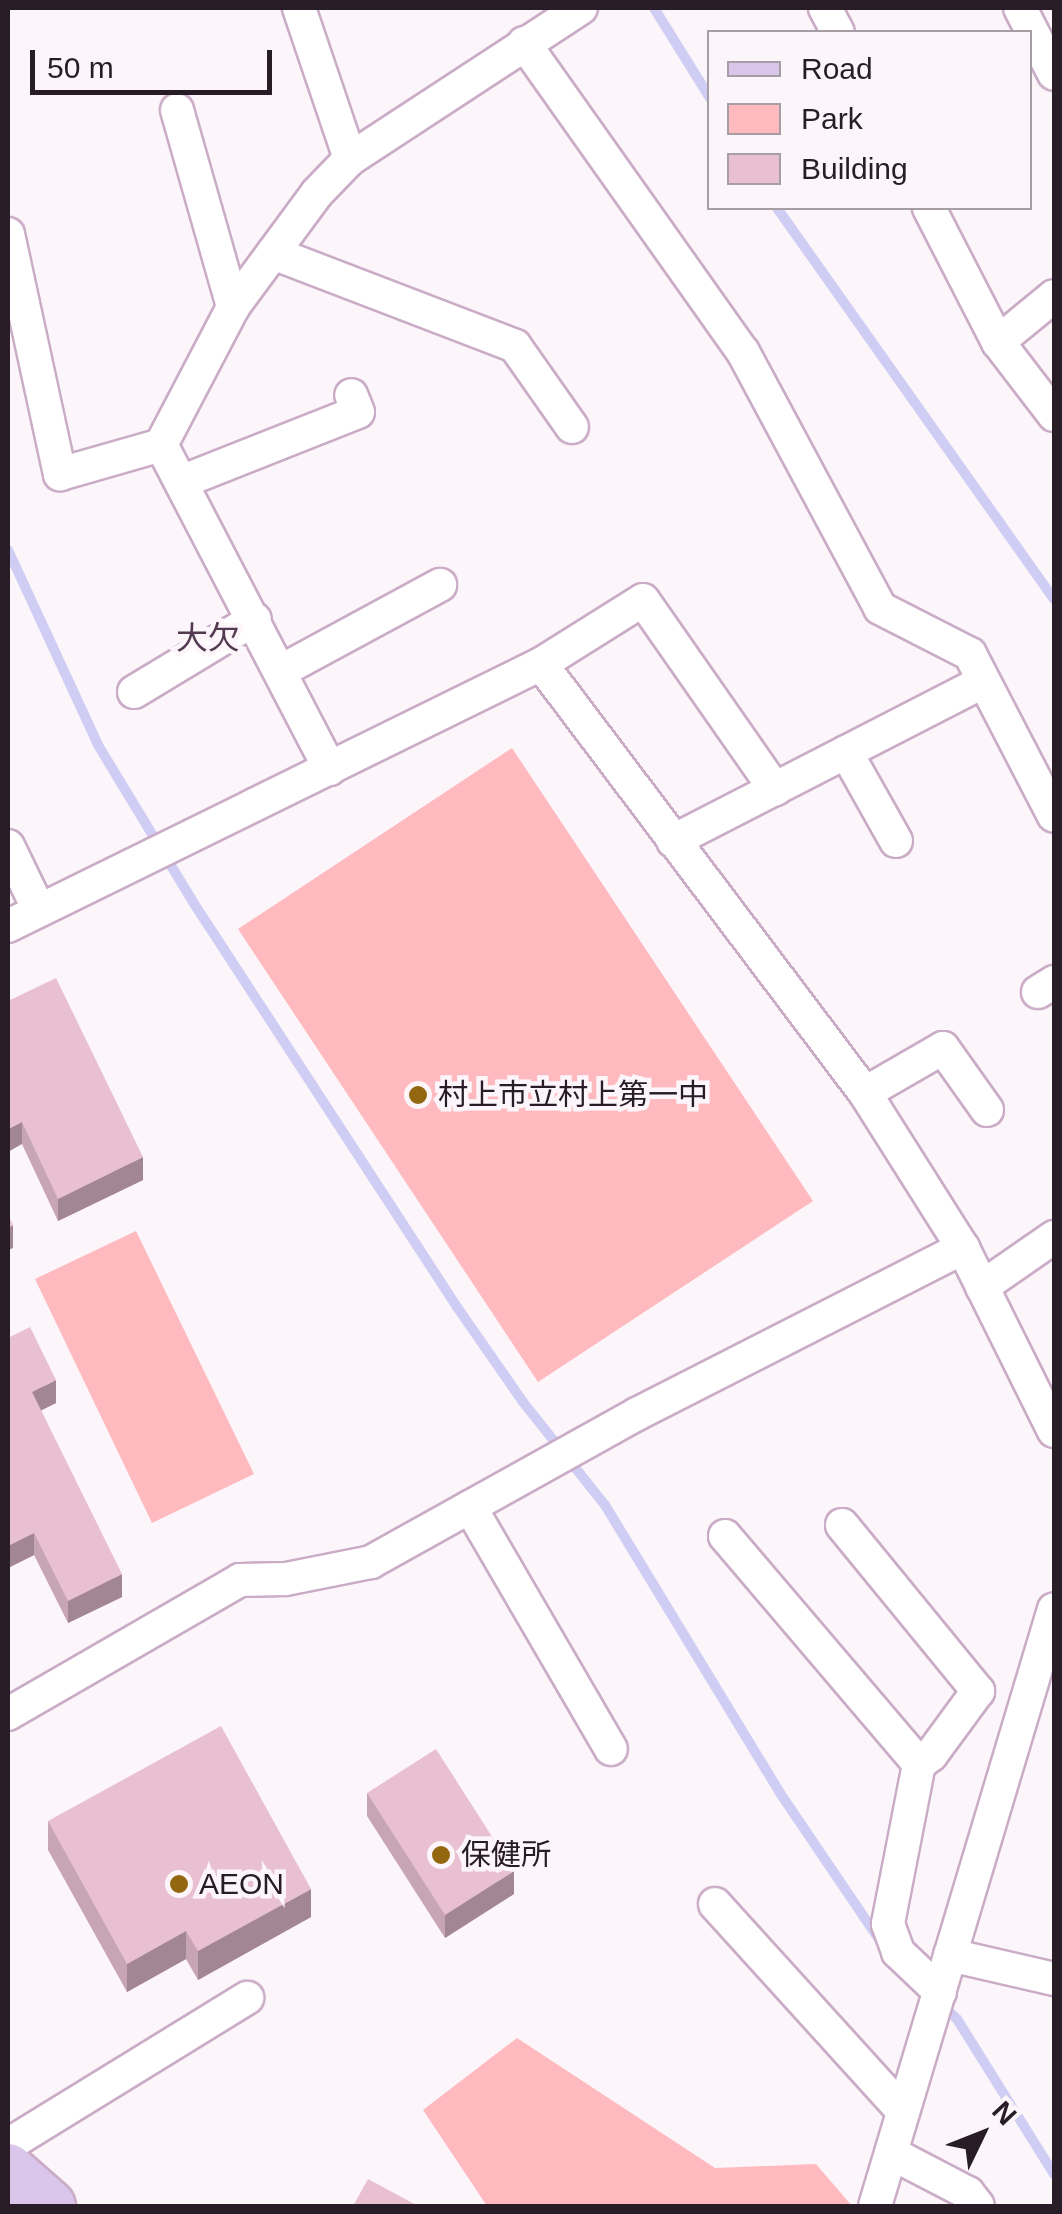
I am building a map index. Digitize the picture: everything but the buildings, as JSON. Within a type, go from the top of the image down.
[{"type":"main road","points":[[8,2169],[50,2206]]},
{"type":"street","points":[[299,8],[350,159]]},
{"type":"street","points":[[825,8],[837,30]]},
{"type":"street","points":[[8,234],[60,474],[161,445],[233,307],[350,159],[573,10]]},
{"type":"street","points":[[1032,31],[1054,74]]},
{"type":"street","points":[[524,43],[743,352],[880,608],[970,654],[1054,816]]},
{"type":"street","points":[[177,110],[233,307]]},
{"type":"street","points":[[929,210],[998,342],[1054,415]]},
{"type":"street","points":[[273,253],[515,346],[572,427]]},
{"type":"street","points":[[998,342],[1054,296]]},
{"type":"street","points":[[181,482],[358,412],[351,395]]},
{"type":"street","points":[[161,445],[256,620],[330,769]]},
{"type":"street","points":[[281,670],[440,585]]},
{"type":"street","points":[[8,926],[541,664],[643,600],[775,789]]},
{"type":"street","points":[[134,692],[256,620]]},
{"type":"street","points":[[541,664],[864,1093],[963,1248],[1054,1431]]},
{"type":"street","points":[[673,841],[983,682]]},
{"type":"street","points":[[846,752],[896,842]]},
{"type":"street","points":[[8,846],[40,910]]},
{"type":"street","points":[[864,1093],[943,1048],[987,1110]]},
{"type":"street","points":[[982,1287],[1054,1237]]},
{"type":"street","points":[[8,1714],[240,1580],[286,1579],[371,1562],[637,1414],[963,1248]]},
{"type":"street","points":[[470,1507],[611,1749]]},
{"type":"street","points":[[842,1524],[978,1691],[931,1755],[919,1764],[888,1924],[898,1952],[940,1992]]},
{"type":"street","points":[[725,1536],[919,1764]]},
{"type":"street","points":[[874,2206],[950,1954],[1042,1696],[1054,1610]]},
{"type":"street","points":[[715,1904],[904,2111]]},
{"type":"street","points":[[950,1954],[1054,1980]]},
{"type":"street","points":[[8,2146],[247,1998]]},
{"type":"street","points":[[891,2152],[968,2193],[978,2206]]},
{"type":"green space","points":[[512,748],[813,1201],[538,1382],[238,929]]},
{"type":"green space","points":[[136,1231],[254,1474],[152,1523],[35,1279]]},
{"type":"green space","points":[[517,2038],[715,2168],[816,2164],[852,2206],[487,2206],[423,2110]]},
{"type":"waterway","points":[[654,8],[707,93]]},
{"type":"waterway","points":[[778,210],[1054,599]]},
{"type":"waterway","points":[[8,550],[98,745],[193,902],[457,1307],[523,1402],[605,1505],[780,1793],[879,1939]]},
{"type":"waterway","points":[[942,2005],[957,2019],[1054,2174]]},
{"type":"place","name":"村上市立村上第一中","points":[[418,1095]]},
{"type":"place","name":"保健所","points":[[441,1855]]},
{"type":"place","name":"AEON","points":[[179,1884]]},
{"type":"district","name":"大欠","points":[[208,638]]}]
